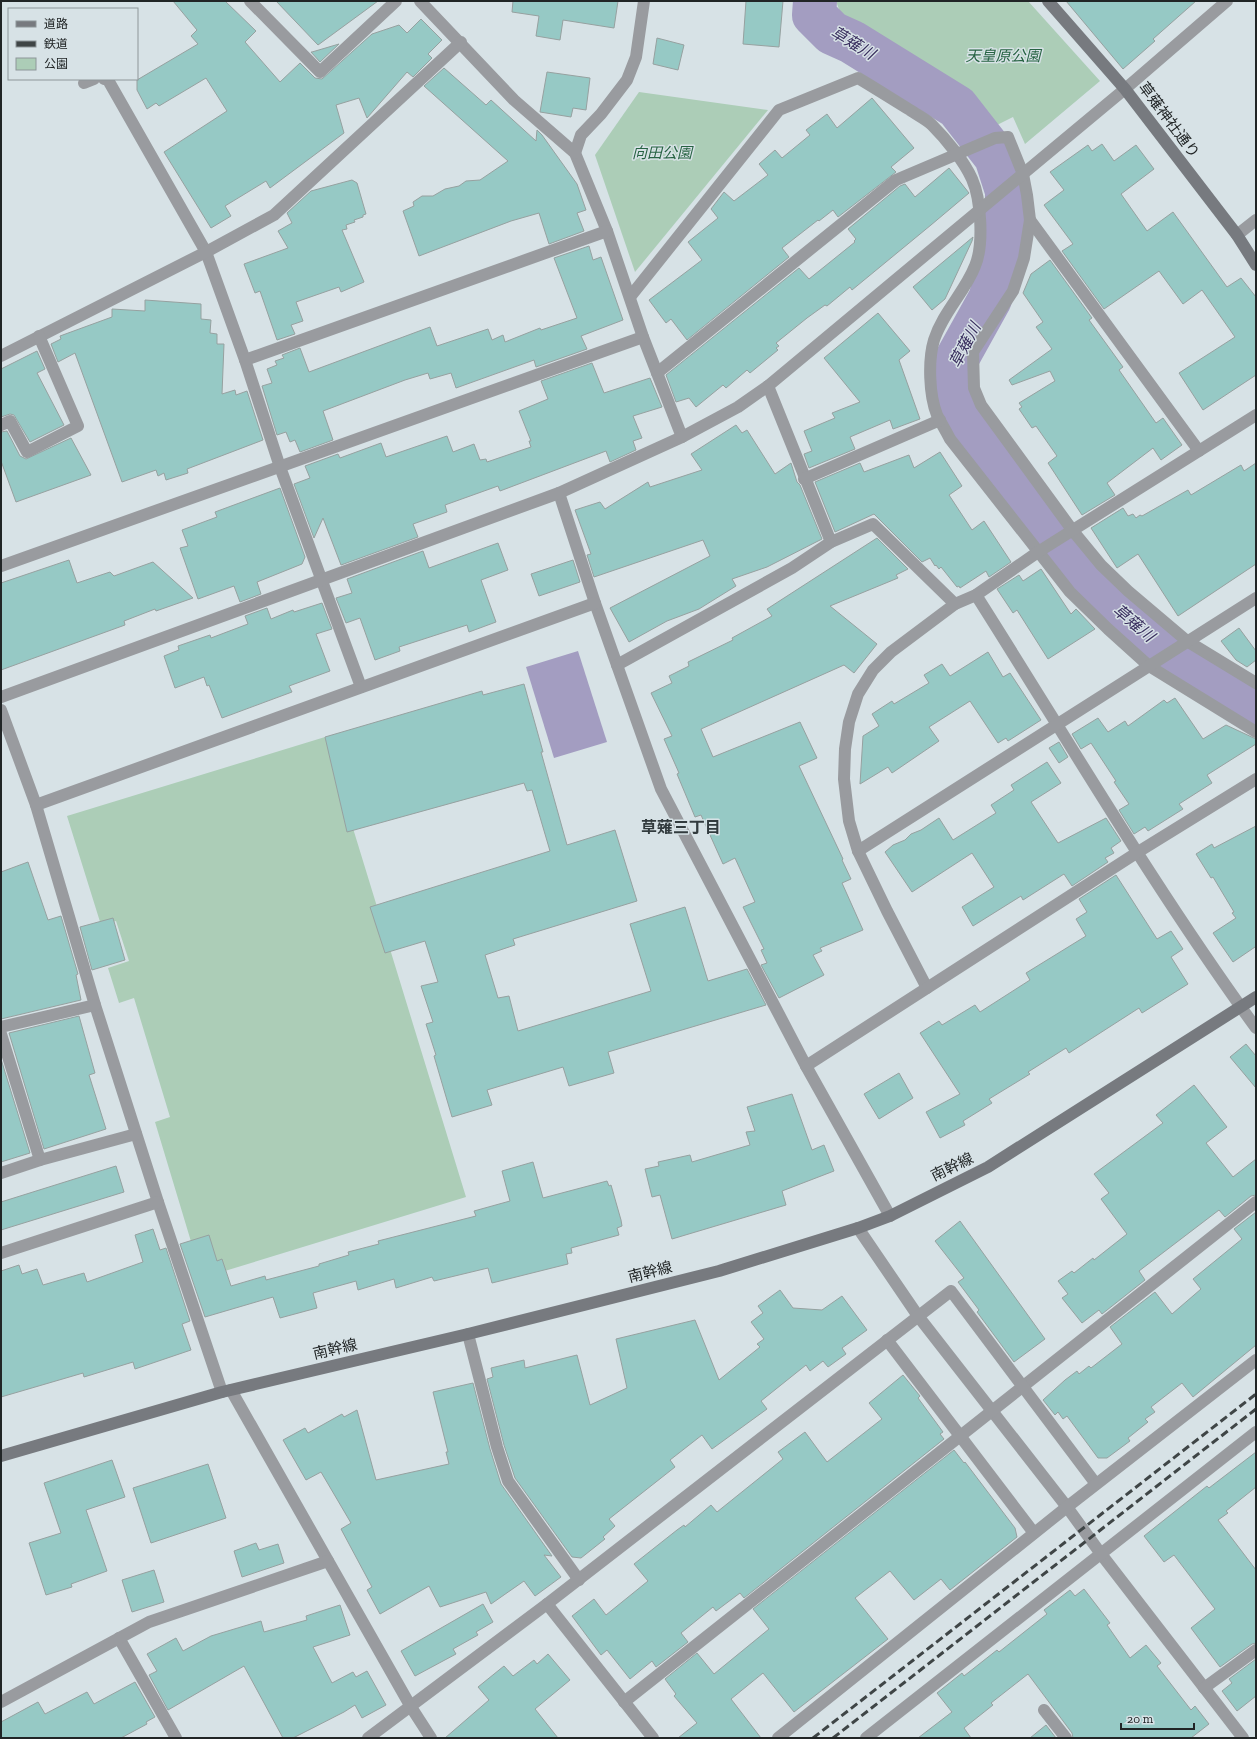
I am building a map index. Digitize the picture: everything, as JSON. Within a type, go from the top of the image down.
[{"type":"main road","name":"草薙神社通り","points":[[1048,1],[1125,89],[1237,236],[1256,265]]},
{"type":"main road","name":"南幹線","points":[[1,1456],[227,1391],[468,1334],[719,1271],[858,1228],[890,1216],[988,1167],[1256,997]]},
{"type":"street","points":[[250,1],[320,72],[396,1]]},
{"type":"street","points":[[420,1],[461,42],[514,100],[575,153],[607,231],[643,337],[682,437]]},
{"type":"street","points":[[575,153],[581,136],[601,114],[627,80],[636,57],[644,1]]},
{"type":"street","points":[[1,696],[559,493],[682,437],[738,407],[768,386],[1125,89],[1227,1]]},
{"type":"street","points":[[1,356],[206,252],[274,215],[461,42]]},
{"type":"street","points":[[630,297],[779,110],[858,78],[932,124],[956,154],[972,180],[981,226],[980,244],[976,265],[964,287],[944,317],[934,341],[930,365],[932,395],[940,420],[950,439],[1070,592],[1108,629],[1149,666],[1256,732]]},
{"type":"street","points":[[108,80],[206,252],[245,360],[280,467],[361,687]]},
{"type":"street","points":[[657,373],[896,180],[995,138],[1008,137],[1023,174],[1030,220],[1024,258],[1013,291],[974,352],[974,388],[981,405],[1073,531],[1101,565],[1128,591],[1187,641],[1256,683]]},
{"type":"street","points":[[1030,220],[1199,451]]},
{"type":"street","points":[[1237,236],[1256,220]]},
{"type":"street","points":[[245,360],[607,231]]},
{"type":"street","points":[[1,425],[10,421],[26,452],[78,426],[39,336]]},
{"type":"street","points":[[1,566],[643,337]]},
{"type":"street","points":[[768,386],[804,479],[831,542]]},
{"type":"street","points":[[927,988],[886,911],[858,851],[849,821],[844,779],[849,722],[858,694],[873,670],[891,652],[955,604],[976,595],[1038,552],[1256,414]]},
{"type":"street","points":[[804,479],[940,420]]},
{"type":"street","points":[[559,493],[595,603],[661,789],[670,810],[806,1066],[890,1216]]},
{"type":"street","points":[[617,665],[792,568],[831,542],[872,524],[955,604]]},
{"type":"street","points":[[976,595],[1138,852],[1218,975],[1256,1028]]},
{"type":"street","points":[[858,851],[1256,598]]},
{"type":"street","points":[[36,805],[595,603]]},
{"type":"street","points":[[1,710],[36,805],[96,1005],[158,1202],[227,1391],[431,1738]]},
{"type":"street","points":[[806,1066],[1138,852],[1256,779]]},
{"type":"street","points":[[1,1027],[96,1005]]},
{"type":"street","points":[[1,1034],[40,1160]]},
{"type":"street","points":[[1,1173],[40,1160],[136,1134]]},
{"type":"street","points":[[1,1253],[158,1202]]},
{"type":"street","points":[[624,1702],[1256,1202]]},
{"type":"street","points":[[858,1228],[918,1316],[1067,1507],[1101,1554],[1243,1738]]},
{"type":"street","points":[[368,1738],[579,1580],[951,1291],[1022,1388],[1096,1484]]},
{"type":"street","points":[[468,1334],[497,1447],[508,1481],[579,1580]]},
{"type":"street","points":[[887,1340],[1034,1533]]},
{"type":"street","points":[[778,1738],[1034,1533],[1256,1360]]},
{"type":"street","points":[[866,1738],[1256,1432]]},
{"type":"street","points":[[1,1702],[149,1622],[328,1561]]},
{"type":"street","points":[[547,1604],[654,1738]]},
{"type":"street","points":[[119,1638],[176,1738]]},
{"type":"street","points":[[1204,1688],[1256,1650]]},
{"type":"street","points":[[1044,1710],[1066,1738]]},
{"type":"green space","name":"天皇原公園","points":[[836,1],[1028,1],[1100,81],[1025,144],[1013,117],[997,125],[957,87],[841,15]]},
{"type":"green space","name":"向田公園","points":[[639,92],[768,110],[635,272],[595,155]]},
{"type":"green space","points":[[325,737],[466,1197],[202,1278],[155,1122],[170,1117],[134,998],[119,1003],[108,968],[129,961],[116,921],[101,925],[67,816]]},
{"type":"shaded area","points":[[578,651],[607,742],[554,758],[526,667]]},
{"type":"building","points":[[173,1],[225,1],[256,31],[245,42],[280,82],[300,63],[315,78],[322,79],[372,34],[399,25],[407,33],[421,19],[442,40],[428,54],[432,58],[413,77],[407,72],[367,118],[359,98],[336,105],[344,133],[270,188],[266,181],[225,206],[231,216],[211,228],[164,152],[227,111],[206,78],[159,106],[156,103],[147,109],[137,90],[137,80],[198,44],[191,36],[197,30]]},
{"type":"building","points":[[276,1],[378,1],[318,45]]},
{"type":"building","points":[[513,1],[618,1],[614,28],[563,20],[560,40],[536,36],[539,16],[512,12]]},
{"type":"building","points":[[746,1],[783,1],[779,47],[743,44]]},
{"type":"building","points":[[1066,1],[1196,1],[1153,39],[1155,41],[1123,69]]},
{"type":"building","points":[[657,38],[684,45],[678,70],[653,64]]},
{"type":"building","points":[[339,44],[320,62],[311,52],[312,52]]},
{"type":"building","points":[[444,68],[486,105],[491,100],[536,141],[537,130],[542,135],[577,184],[586,210],[577,213],[584,231],[549,244],[539,213],[511,221],[419,256],[403,211],[414,206],[413,202],[422,196],[433,196],[445,189],[459,186],[466,181],[480,180],[508,161],[424,86]]},
{"type":"building","points":[[547,72],[590,78],[586,110],[573,108],[571,117],[540,112]]},
{"type":"building","points":[[872,98],[914,148],[891,167],[896,172],[838,217],[833,210],[782,248],[789,257],[687,340],[671,319],[666,323],[649,300],[702,260],[688,242],[718,218],[711,209],[724,192],[734,201],[768,175],[759,164],[775,150],[782,158],[810,135],[806,130],[827,114],[837,128]]},
{"type":"building","points":[[1102,144],[1114,161],[1136,145],[1154,169],[1121,194],[1147,231],[1173,212],[1227,287],[1241,278],[1256,297],[1256,375],[1203,410],[1179,373],[1235,337],[1202,290],[1183,304],[1159,271],[1104,309],[1062,251],[1073,244],[1044,205],[1064,190],[1050,172],[1088,145],[1092,151]]},
{"type":"building","points":[[949,168],[969,193],[852,290],[850,287],[827,306],[825,305],[807,318],[776,343],[779,346],[776,348],[778,350],[750,373],[747,370],[726,388],[723,385],[696,407],[689,398],[676,402],[666,375],[799,268],[809,279],[855,242],[854,241],[856,239],[848,229],[900,186],[905,184],[915,197]]},
{"type":"building","points":[[352,180],[357,183],[366,214],[363,215],[363,217],[354,220],[355,222],[346,225],[347,229],[342,230],[364,282],[341,292],[339,287],[296,302],[303,321],[291,325],[295,334],[277,340],[260,291],[255,293],[244,264],[288,248],[278,231],[292,223],[287,213],[311,191]]},
{"type":"building","points":[[973,237],[945,299],[932,310],[913,287]]},
{"type":"building","points":[[589,246],[593,260],[601,257],[623,320],[581,336],[587,349],[536,367],[534,360],[456,388],[451,373],[430,379],[428,373],[405,380],[323,411],[333,440],[300,452],[295,440],[290,442],[286,432],[277,435],[262,386],[272,383],[267,369],[277,365],[275,361],[284,358],[282,355],[300,348],[309,372],[430,327],[437,346],[488,329],[492,340],[503,335],[505,342],[540,328],[541,330],[577,318],[554,258]]},
{"type":"building","points":[[1050,260],[1092,318],[1089,320],[1123,367],[1119,370],[1156,423],[1163,418],[1182,445],[1161,460],[1153,448],[1107,483],[1115,495],[1082,515],[1048,463],[1057,456],[1036,426],[1032,428],[1019,409],[1022,407],[1019,403],[1055,381],[1050,371],[1012,385],[1009,380],[1052,349],[1036,327],[1043,322],[1023,293],[1031,274]]},
{"type":"building","points":[[145,300],[201,304],[201,319],[211,320],[210,333],[217,334],[217,344],[224,344],[222,394],[235,390],[236,395],[247,391],[263,440],[187,469],[188,473],[166,480],[164,473],[158,476],[156,470],[122,482],[75,353],[58,362],[51,344],[61,339],[60,336],[112,317],[112,309],[145,311]]},
{"type":"building","points":[[878,313],[910,351],[899,360],[920,419],[893,429],[890,420],[850,437],[855,449],[809,468],[804,454],[812,451],[804,431],[835,418],[832,413],[860,402],[824,358]]},
{"type":"building","points":[[37,351],[45,369],[37,373],[64,425],[30,442],[14,415],[10,414],[1,417],[1,369]]},
{"type":"building","points":[[592,363],[604,393],[650,378],[662,407],[633,416],[642,438],[633,441],[636,450],[610,462],[606,451],[500,491],[498,486],[445,505],[447,512],[413,524],[418,537],[341,565],[323,518],[314,538],[294,484],[310,478],[305,466],[338,454],[340,458],[381,443],[386,457],[447,436],[453,452],[474,444],[480,460],[486,459],[487,462],[531,447],[529,441],[531,441],[519,411],[548,399],[541,381]]},
{"type":"building","points":[[736,425],[742,433],[747,430],[775,474],[791,463],[797,482],[800,485],[822,539],[767,567],[732,579],[736,586],[699,609],[667,621],[629,642],[610,608],[710,556],[703,540],[594,577],[587,555],[591,554],[575,510],[600,502],[605,509],[648,482],[650,487],[702,470],[691,454]]},
{"type":"building","points":[[7,431],[20,456],[26,459],[71,438],[91,475],[16,502],[1,461],[1,432]]},
{"type":"building","points":[[940,452],[962,486],[949,495],[972,530],[984,521],[1011,562],[989,577],[986,571],[960,588],[959,586],[957,587],[941,567],[939,569],[936,565],[935,566],[930,558],[922,562],[874,514],[835,532],[815,482],[860,463],[864,472],[909,455],[914,468]]},
{"type":"building","points":[[1256,463],[1256,564],[1178,616],[1138,554],[1117,568],[1091,528],[1123,508],[1128,516],[1133,514],[1136,518],[1140,515],[1142,516],[1188,490],[1191,495],[1241,465],[1244,471]]},
{"type":"building","points":[[280,488],[305,557],[302,564],[257,582],[261,594],[240,602],[234,586],[198,599],[180,548],[188,546],[182,530],[217,517],[215,512]]},
{"type":"building","points":[[877,538],[908,569],[896,575],[898,578],[830,606],[877,644],[854,673],[844,665],[701,729],[713,757],[800,722],[817,758],[799,766],[851,879],[842,883],[863,930],[820,948],[822,951],[813,955],[824,975],[779,998],[761,965],[767,963],[761,950],[764,949],[743,907],[755,902],[735,858],[723,864],[701,815],[695,817],[677,774],[679,773],[664,739],[672,736],[651,693],[672,683],[669,676],[689,666],[688,662],[733,640],[732,638],[772,616],[767,609]]},
{"type":"building","points":[[498,543],[508,570],[481,580],[496,622],[469,632],[467,625],[399,647],[400,651],[375,660],[360,618],[346,623],[336,598],[352,593],[347,579],[423,551],[429,568]]},
{"type":"building","points":[[69,560],[77,583],[110,572],[114,576],[153,562],[193,598],[156,611],[155,609],[124,621],[125,625],[1,670],[1,583]]},
{"type":"building","points":[[573,560],[580,582],[539,596],[531,574]]},
{"type":"building","points":[[1041,569],[1071,614],[1076,609],[1095,629],[1048,659],[1017,610],[1013,613],[997,589],[1019,575],[1023,581]]},
{"type":"building","points":[[322,603],[332,629],[316,634],[330,671],[289,686],[292,692],[222,718],[209,685],[207,686],[204,677],[175,688],[164,656],[179,650],[178,646],[210,635],[211,638],[248,624],[245,616],[267,608],[271,619],[293,610],[294,612]]},
{"type":"building","points":[[1239,628],[1256,651],[1256,660],[1247,667],[1236,660],[1221,641]]},
{"type":"building","points":[[988,652],[1003,677],[1010,673],[1041,720],[1008,741],[1006,738],[998,743],[970,701],[929,727],[939,741],[892,773],[888,767],[860,784],[863,736],[879,726],[872,714],[892,701],[894,704],[929,683],[924,675],[942,664],[950,676]]},
{"type":"building","points":[[524,684],[567,845],[615,830],[637,901],[513,939],[515,945],[485,955],[498,998],[509,996],[518,1031],[651,991],[630,924],[685,907],[708,981],[747,969],[766,1005],[608,1052],[614,1073],[569,1086],[563,1067],[487,1090],[492,1105],[452,1117],[434,1056],[436,1055],[426,1024],[433,1022],[421,986],[438,982],[425,941],[385,953],[370,907],[550,851],[532,790],[527,791],[524,783],[347,832],[325,737],[482,691],[483,695]]},
{"type":"building","points":[[1175,698],[1203,739],[1226,725],[1256,739],[1256,744],[1207,775],[1212,783],[1179,804],[1183,809],[1148,831],[1145,827],[1134,834],[1119,810],[1129,804],[1114,782],[1116,781],[1091,743],[1081,749],[1072,734],[1098,718],[1108,732],[1125,721],[1128,726],[1164,700],[1167,703]]},
{"type":"building","points":[[1059,742],[1068,757],[1059,763],[1049,748]]},
{"type":"building","points":[[1047,762],[1061,783],[1031,802],[1058,843],[1106,818],[1121,841],[1111,848],[1114,853],[1105,858],[1108,862],[1072,886],[1064,874],[1023,900],[1021,896],[973,926],[962,907],[994,887],[972,853],[912,892],[885,852],[893,845],[905,840],[911,834],[921,830],[939,818],[953,840],[996,813],[991,805],[1014,790],[1011,785]]},
{"type":"building","points":[[1256,826],[1256,949],[1255,947],[1233,962],[1213,933],[1236,918],[1232,913],[1234,912],[1213,877],[1211,878],[1196,854],[1212,844],[1214,848]]},
{"type":"building","points":[[28,862],[48,920],[61,916],[78,974],[76,975],[81,1000],[1,1019],[1,872]]},
{"type":"building","points":[[1116,875],[1157,939],[1171,931],[1183,949],[1171,957],[1188,984],[1142,1013],[1139,1008],[1069,1053],[1066,1048],[1028,1072],[1030,1074],[989,1099],[992,1103],[963,1121],[965,1125],[940,1138],[926,1112],[960,1094],[920,1033],[939,1021],[942,1025],[975,1005],[980,1012],[1030,980],[1026,973],[1086,936],[1076,919],[1087,912],[1079,899]]},
{"type":"building","points":[[113,918],[125,960],[92,970],[80,927]]},
{"type":"building","points":[[79,1016],[95,1073],[89,1075],[106,1129],[44,1149],[9,1033]]},
{"type":"building","points":[[1246,1044],[1256,1056],[1256,1088],[1230,1057]]},
{"type":"building","points":[[1,1059],[30,1153],[1,1162]]},
{"type":"building","points":[[899,1073],[913,1098],[879,1119],[864,1094]]},
{"type":"building","points":[[1194,1085],[1227,1127],[1206,1143],[1233,1177],[1256,1159],[1256,1195],[1251,1196],[1225,1217],[1219,1210],[1139,1271],[1145,1280],[1102,1314],[1099,1310],[1082,1323],[1062,1298],[1068,1294],[1058,1281],[1072,1271],[1074,1273],[1093,1258],[1094,1260],[1127,1234],[1101,1199],[1109,1193],[1094,1174],[1163,1123],[1156,1115]]},
{"type":"building","points":[[792,1094],[812,1150],[824,1145],[834,1171],[782,1191],[786,1205],[672,1239],[660,1195],[652,1197],[645,1169],[659,1166],[658,1162],[690,1155],[692,1162],[750,1145],[746,1132],[755,1131],[747,1107]]},
{"type":"building","points":[[533,1162],[543,1198],[607,1181],[609,1186],[611,1185],[621,1220],[622,1226],[617,1228],[619,1235],[571,1248],[572,1253],[566,1254],[568,1264],[492,1283],[488,1268],[434,1281],[432,1277],[396,1288],[394,1279],[358,1290],[356,1281],[313,1293],[317,1308],[280,1318],[273,1297],[205,1317],[180,1244],[209,1235],[217,1261],[222,1259],[231,1286],[265,1276],[266,1280],[319,1266],[319,1264],[349,1255],[348,1252],[379,1244],[378,1241],[476,1216],[474,1211],[510,1201],[502,1171]]},
{"type":"building","points":[[116,1166],[124,1192],[1,1230],[1,1202]]},
{"type":"building","points":[[1256,1212],[1256,1345],[1193,1397],[1182,1383],[1151,1407],[1155,1412],[1145,1419],[1148,1422],[1128,1438],[1130,1441],[1107,1458],[1098,1458],[1067,1416],[1063,1419],[1058,1412],[1055,1415],[1043,1400],[1077,1371],[1079,1374],[1089,1366],[1091,1368],[1122,1344],[1110,1327],[1155,1292],[1172,1314],[1201,1289],[1193,1279],[1242,1239],[1234,1229]]},
{"type":"building","points":[[960,1221],[1045,1339],[1014,1362],[977,1312],[979,1310],[958,1282],[964,1278],[935,1241]]},
{"type":"building","points":[[153,1229],[160,1250],[166,1248],[190,1321],[182,1324],[191,1350],[135,1369],[133,1362],[84,1377],[83,1373],[1,1397],[1,1271],[19,1265],[22,1274],[37,1269],[43,1285],[84,1273],[87,1282],[143,1262],[135,1235]]},
{"type":"building","points":[[780,1290],[793,1308],[822,1310],[842,1296],[867,1330],[842,1348],[846,1354],[828,1367],[823,1361],[810,1371],[806,1365],[761,1401],[767,1409],[712,1449],[702,1435],[670,1460],[675,1467],[609,1519],[615,1526],[603,1537],[605,1539],[581,1558],[572,1557],[515,1478],[504,1445],[487,1379],[493,1377],[491,1368],[524,1360],[525,1368],[577,1355],[590,1405],[627,1388],[616,1339],[695,1320],[719,1380],[760,1347],[757,1344],[764,1339],[751,1322],[763,1313],[758,1306]]},
{"type":"building","points":[[903,1375],[920,1396],[918,1398],[943,1432],[940,1434],[944,1439],[744,1598],[740,1593],[716,1611],[713,1607],[681,1633],[688,1642],[656,1667],[652,1661],[630,1679],[607,1650],[601,1655],[572,1616],[594,1599],[606,1615],[648,1581],[634,1564],[677,1530],[684,1525],[685,1527],[711,1505],[717,1512],[783,1459],[778,1452],[805,1432],[827,1462],[882,1419],[869,1403]]},
{"type":"building","points":[[473,1383],[490,1449],[501,1484],[552,1556],[544,1555],[561,1577],[535,1596],[524,1581],[491,1604],[486,1592],[440,1607],[429,1586],[380,1614],[367,1590],[372,1587],[341,1529],[351,1523],[321,1472],[306,1480],[283,1440],[305,1428],[308,1433],[342,1414],[344,1417],[357,1410],[376,1480],[449,1464],[446,1452],[448,1452],[433,1392]]},
{"type":"building","points":[[954,1450],[964,1463],[965,1462],[1015,1528],[1017,1537],[950,1590],[941,1579],[914,1600],[890,1571],[855,1598],[888,1639],[794,1712],[763,1673],[731,1699],[761,1738],[678,1738],[697,1723],[674,1696],[676,1694],[665,1679],[697,1653],[714,1674],[769,1629],[753,1609]]},
{"type":"building","points":[[1256,1452],[1256,1487],[1226,1511],[1228,1513],[1218,1520],[1256,1570],[1256,1643],[1252,1644],[1220,1667],[1191,1628],[1215,1609],[1174,1555],[1164,1562],[1144,1536],[1207,1486],[1209,1488]]},
{"type":"building","points":[[112,1460],[125,1497],[86,1510],[107,1571],[71,1584],[72,1587],[46,1595],[29,1543],[61,1533],[44,1483]]},
{"type":"building","points":[[208,1464],[226,1518],[151,1543],[133,1488]]},
{"type":"building","points":[[256,1543],[259,1550],[278,1544],[284,1563],[242,1577],[234,1551]]},
{"type":"building","points":[[154,1570],[164,1602],[132,1612],[122,1580]]},
{"type":"building","points":[[1084,1589],[1110,1623],[1107,1625],[1130,1658],[1146,1645],[1161,1663],[1157,1666],[1191,1710],[1195,1706],[1209,1724],[1191,1738],[1073,1738],[1072,1733],[1028,1674],[991,1703],[993,1705],[964,1728],[971,1738],[918,1738],[952,1712],[937,1693],[962,1673],[964,1676],[997,1650],[999,1652],[1047,1614],[1044,1610],[1070,1590],[1075,1596]]},
{"type":"building","points":[[483,1604],[493,1622],[476,1632],[478,1635],[453,1649],[456,1654],[415,1676],[401,1651]]},
{"type":"building","points":[[340,1605],[350,1635],[313,1647],[332,1683],[353,1672],[356,1677],[367,1671],[386,1705],[362,1718],[355,1705],[293,1738],[283,1738],[244,1666],[168,1710],[149,1675],[157,1671],[147,1654],[176,1638],[183,1651],[211,1636],[261,1621],[264,1632],[307,1620],[306,1616]]},
{"type":"building","points":[[548,1654],[570,1680],[535,1709],[558,1738],[445,1738],[489,1700],[478,1687],[504,1666],[513,1676],[534,1660],[537,1664]]},
{"type":"building","points":[[1256,1659],[1256,1696],[1237,1711],[1222,1691],[1232,1683],[1229,1679]]},
{"type":"building","points":[[135,1682],[155,1717],[146,1722],[147,1724],[121,1738],[1,1738],[1,1722],[38,1702],[45,1714],[87,1692],[94,1704]]},
{"type":"building","points":[[1046,1725],[1056,1738],[1030,1738]]},
{"type":"waterway","name":"草薙川","points":[[815,1],[814,15],[832,33],[852,42],[957,107],[996,157],[1007,191],[1007,218],[1003,254],[990,299],[950,371],[957,411],[1096,591],[1188,668],[1256,704]]},
{"type":"railway","points":[[813,1738],[1256,1394]]},
{"type":"railway","points":[[833,1738],[1256,1409]]},
{"type":"district","name":"草薙三丁目","points":[[681,827]]}]
